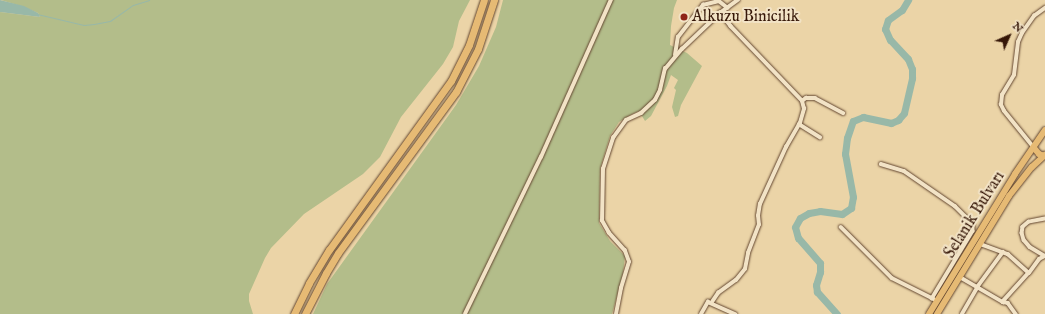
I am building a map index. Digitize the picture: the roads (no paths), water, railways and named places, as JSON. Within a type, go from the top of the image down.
[{"type":"highway","points":[[294,314],[309,283],[329,250],[451,81],[469,46],[484,0]]},
{"type":"highway","points":[[305,314],[320,283],[338,253],[456,92],[478,49],[494,0]]},
{"type":"main road","name":"Selanik Bulvarı","points":[[929,314],[933,308],[935,299],[1045,130]]},
{"type":"main road","points":[[1034,148],[1036,152],[1045,156]]},
{"type":"main road","name":"Selanik Bulvarı","points":[[938,313],[1020,180],[1045,156]]},
{"type":"main road","points":[[933,308],[938,313]]},
{"type":"street","points":[[465,314],[547,143],[611,0]]},
{"type":"street","points":[[672,60],[678,37],[703,5],[704,0]]},
{"type":"street","points":[[616,314],[621,288],[629,262],[625,251],[609,233],[602,221],[603,170],[613,138],[626,120],[641,113],[655,100],[660,90],[665,69],[672,60],[720,13],[738,0]]},
{"type":"street","points":[[703,5],[718,1],[728,8]]},
{"type":"street","points":[[1034,148],[1001,105],[1002,95],[1014,75],[1018,42],[1022,33],[1034,16],[1045,8]]},
{"type":"street","points":[[701,314],[706,304],[708,302],[712,302],[718,293],[736,280],[745,269],[748,253],[759,225],[758,216],[760,204],[782,156],[799,124],[804,109],[802,101],[731,28],[720,13]]},
{"type":"street","points":[[802,101],[806,98],[815,98],[843,114]]},
{"type":"street","points":[[799,124],[820,136]]},
{"type":"street","points":[[841,227],[892,278],[935,299],[973,231],[973,224],[955,206],[904,171],[881,164]]},
{"type":"street","points":[[1045,219],[1029,222],[1023,227],[1022,233],[1024,240],[1030,247],[1045,256]]},
{"type":"street","points":[[980,244],[1008,254],[1029,273]]},
{"type":"street","points":[[962,314],[978,286],[1003,252]]},
{"type":"street","points":[[1003,302],[1029,273],[1038,259],[1045,256]]},
{"type":"street","points":[[960,277],[978,286],[1003,302],[1008,303],[1016,314]]},
{"type":"street","points":[[712,302],[735,314]]},
{"type":"waterway","points":[[37,14],[84,25],[94,24],[110,21],[133,5],[149,0]]},
{"type":"waterway","points":[[837,314],[817,292],[816,285],[820,272],[820,263],[798,238],[795,227],[800,218],[809,213],[820,211],[842,214],[851,208],[853,197],[845,154],[847,138],[853,121],[863,117],[891,123],[898,120],[904,113],[912,78],[912,69],[908,59],[890,40],[885,29],[888,20],[902,10],[908,0]]},
{"type":"place","name":"Alkuzu Binicilik","points":[[684,17]]}]
